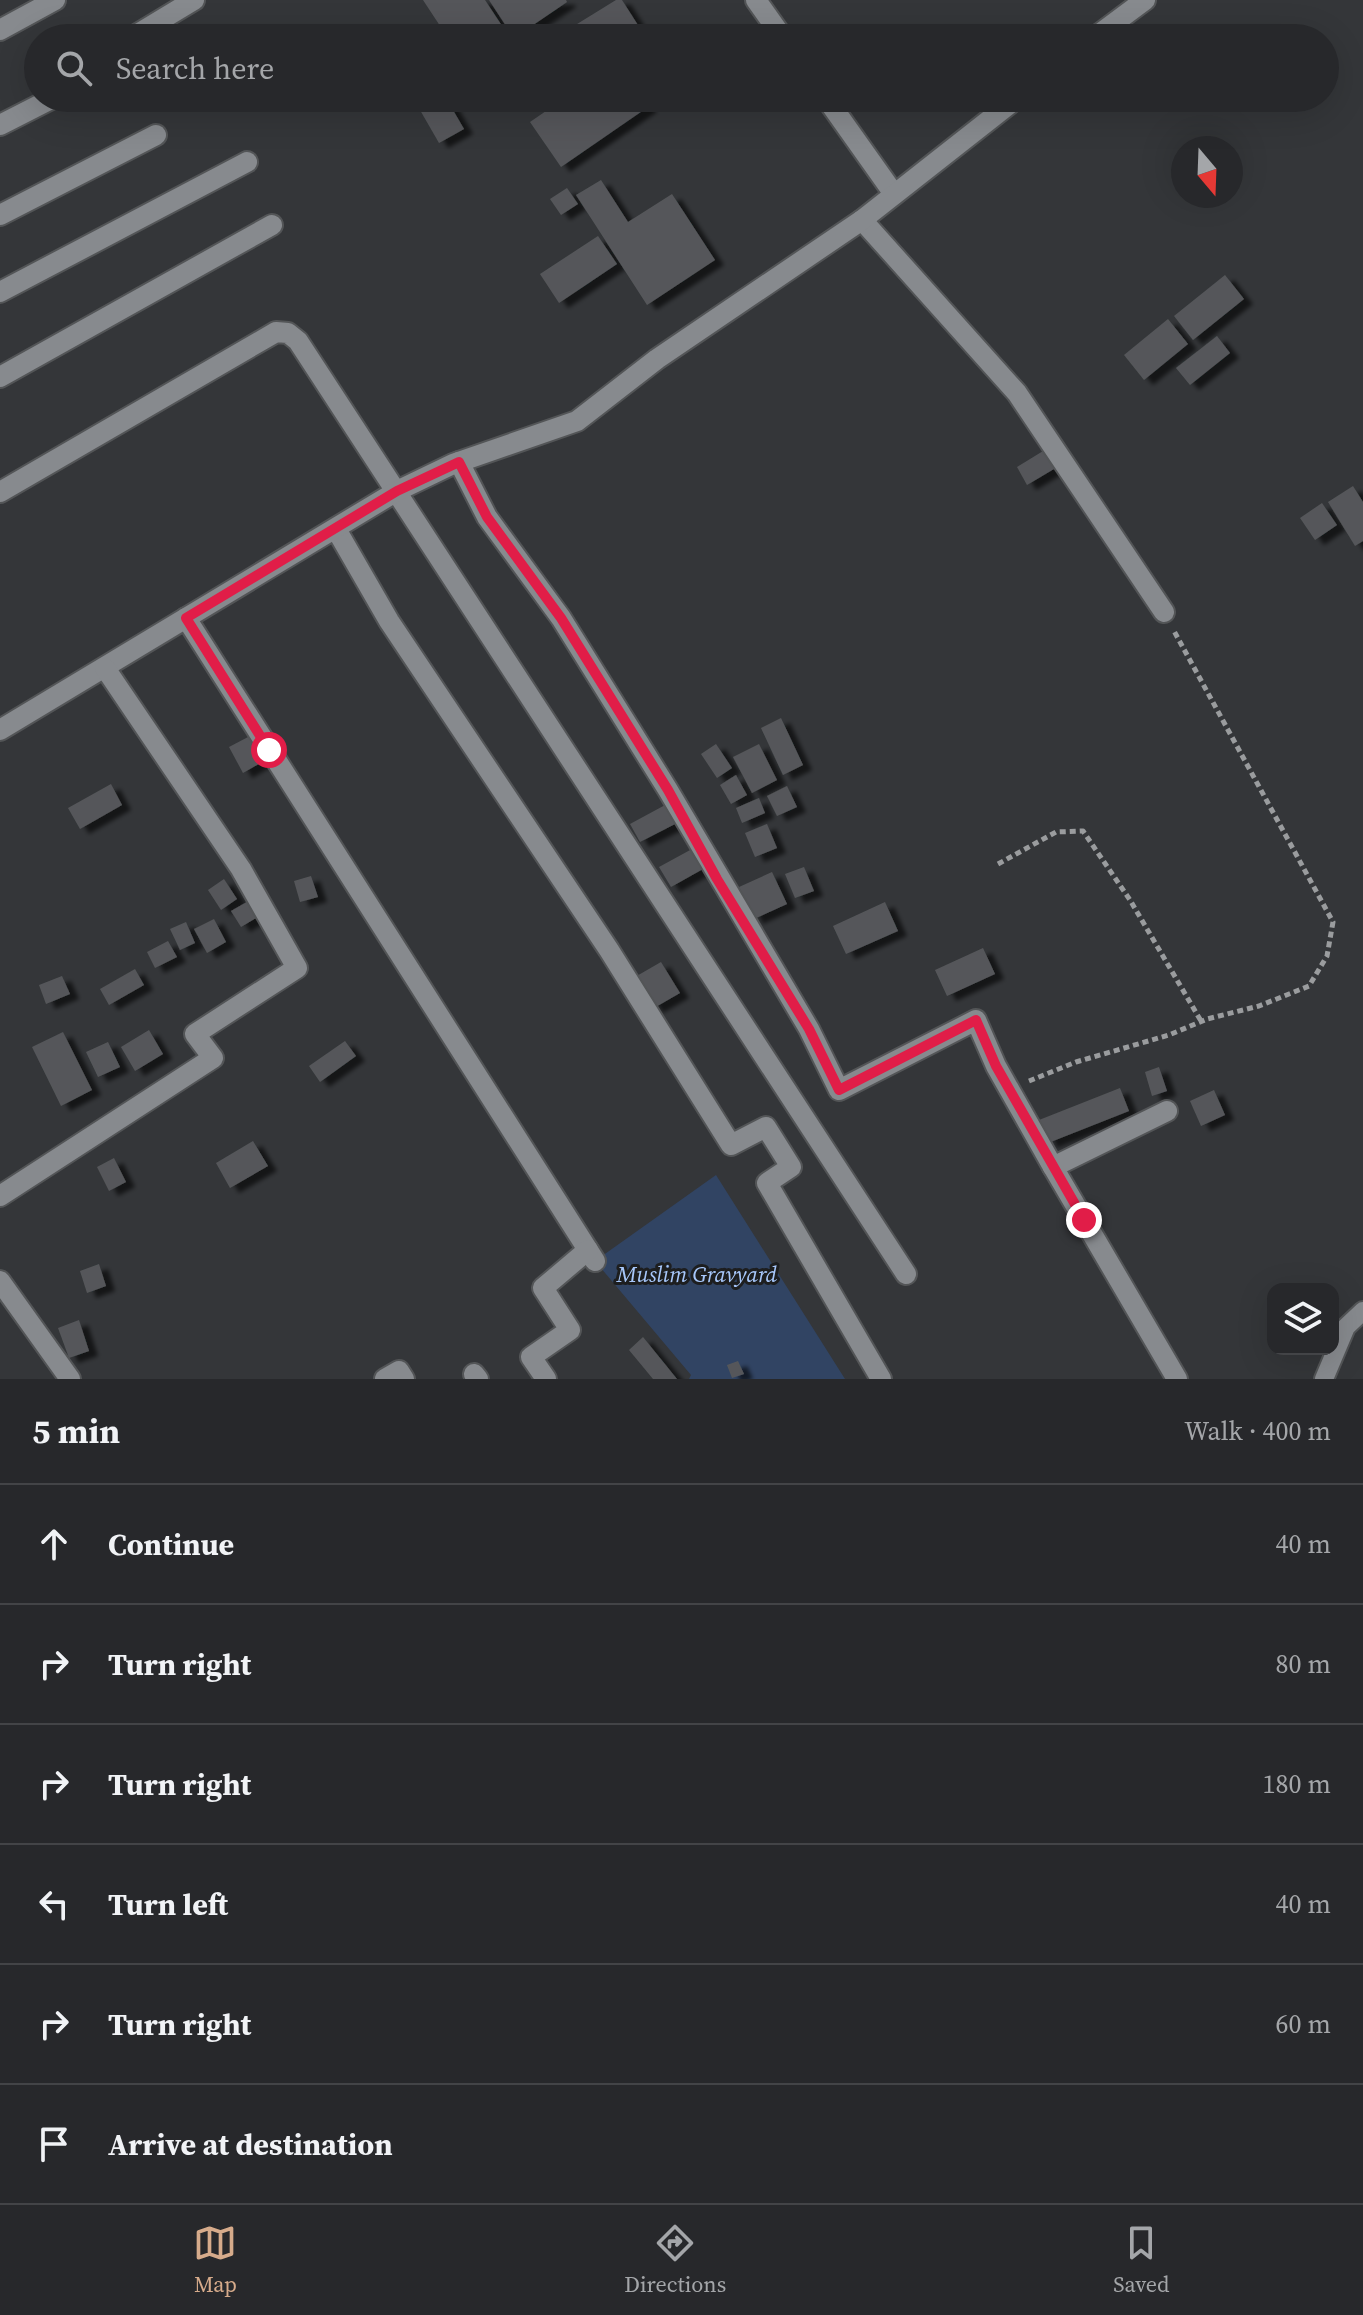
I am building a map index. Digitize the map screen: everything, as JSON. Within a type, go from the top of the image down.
[{"type":"street","points":[[0,30],[55,0]]},
{"type":"street","points":[[154,24],[194,0]]},
{"type":"street","points":[[756,0],[773,24]]},
{"type":"street","points":[[1113,24],[1145,0]]},
{"type":"street","points":[[0,125],[26,112]]},
{"type":"street","points":[[836,112],[894,194]]},
{"type":"street","points":[[0,730],[397,491],[459,462],[577,421],[657,359],[862,220],[999,112]]},
{"type":"street","points":[[0,215],[156,135]]},
{"type":"street","points":[[0,292],[247,162]]},
{"type":"street","points":[[862,220],[1017,393],[1164,612]]},
{"type":"street","points":[[0,377],[272,225]]},
{"type":"street","points":[[0,492],[276,332],[288,333],[298,341],[906,1274]]},
{"type":"street","points":[[459,462],[487,517],[561,618],[668,790],[717,879],[809,1029],[839,1090],[976,1020],[1008,1088],[1177,1379]]},
{"type":"street","points":[[336,529],[389,621],[609,950],[731,1145],[766,1127],[791,1167],[767,1183],[881,1379]]},
{"type":"street","points":[[186,618],[591,1255],[543,1288],[570,1330],[531,1357],[546,1379]]},
{"type":"street","points":[[0,1196],[213,1058],[195,1034],[297,968],[241,869],[105,668]]},
{"type":"street","points":[[1053,1167],[1167,1111]]},
{"type":"street","points":[[0,1281],[70,1379]]},
{"type":"street","points":[[1324,1379],[1346,1327],[1363,1311]]},
{"type":"street","points":[[385,1379],[399,1371],[404,1379]]},
{"type":"path","points":[[1008,1088],[1201,1021],[1259,1006],[1309,986],[1327,956],[1333,922],[1164,612]]},
{"type":"path","points":[[998,864],[1056,832],[1083,831],[1130,900],[1201,1021]]},
{"type":"green space","name":"Muslim Gravyard","points":[[716,1175],[845,1379],[689,1379],[691,1375],[595,1261]]},
{"type":"building","points":[[423,0],[485,0],[501,24],[439,24]]},
{"type":"building","points":[[489,0],[567,2],[535,24],[505,24]]},
{"type":"building","points":[[616,0],[622,0],[637,24],[577,24]]},
{"type":"building","points":[[421,112],[454,112],[464,129],[439,143]]},
{"type":"building","points":[[545,112],[641,112],[561,167],[530,122]]},
{"type":"building","points":[[601,180],[628,222],[672,194],[715,260],[647,305],[576,195]]},
{"type":"building","points":[[567,188],[578,204],[561,215],[550,199]]},
{"type":"building","points":[[598,236],[617,264],[559,303],[540,274]]},
{"type":"building","points":[[1225,275],[1244,299],[1193,340],[1174,316]]},
{"type":"building","points":[[1168,319],[1188,344],[1144,380],[1124,355]]},
{"type":"building","points":[[1217,336],[1230,353],[1190,385],[1176,368]]},
{"type":"building","points":[[1048,448],[1059,466],[1027,485],[1017,467]]},
{"type":"building","points":[[1353,486],[1363,502],[1363,541],[1355,546],[1328,502]]},
{"type":"building","points":[[1322,503],[1337,525],[1315,540],[1300,518]]},
{"type":"building","points":[[781,718],[803,765],[783,775],[761,728]]},
{"type":"building","points":[[250,736],[264,761],[243,773],[229,747]]},
{"type":"building","points":[[716,744],[732,768],[717,778],[701,754]]},
{"type":"building","points":[[759,744],[777,780],[752,793],[733,757]]},
{"type":"building","points":[[736,775],[747,795],[731,804],[720,785]]},
{"type":"building","points":[[111,784],[122,805],[80,829],[68,808]]},
{"type":"building","points":[[787,786],[797,807],[777,816],[767,796]]},
{"type":"building","points":[[759,798],[765,813],[742,823],[736,808]]},
{"type":"building","points":[[667,804],[677,823],[640,842],[630,824]]},
{"type":"building","points":[[767,824],[777,848],[755,857],[745,833]]},
{"type":"building","points":[[692,849],[703,869],[671,887],[659,867]]},
{"type":"building","points":[[804,867],[814,891],[795,898],[785,874]]},
{"type":"building","points":[[772,872],[787,904],[754,919],[739,887]]},
{"type":"building","points":[[311,876],[318,897],[300,902],[294,881]]},
{"type":"building","points":[[224,879],[237,899],[221,910],[208,890]]},
{"type":"building","points":[[252,899],[261,915],[241,927],[231,911]]},
{"type":"building","points":[[885,902],[898,931],[846,954],[833,926]]},
{"type":"building","points":[[214,919],[226,942],[207,953],[194,929]]},
{"type":"building","points":[[186,922],[195,943],[180,950],[170,929]]},
{"type":"building","points":[[168,941],[177,957],[155,968],[147,952]]},
{"type":"building","points":[[983,948],[995,974],[947,996],[935,970]]},
{"type":"building","points":[[661,962],[680,993],[654,1008],[635,977]]},
{"type":"building","points":[[135,969],[144,985],[109,1005],[100,989]]},
{"type":"building","points":[[62,976],[70,994],[46,1004],[39,985]]},
{"type":"building","points":[[149,1030],[163,1054],[135,1071],[121,1047]]},
{"type":"building","points":[[63,1032],[92,1090],[61,1106],[32,1047]]},
{"type":"building","points":[[345,1041],[356,1056],[320,1082],[309,1066]]},
{"type":"building","points":[[108,1042],[120,1067],[98,1077],[86,1052]]},
{"type":"building","points":[[1159,1067],[1167,1091],[1152,1096],[1145,1072]]},
{"type":"building","points":[[1120,1088],[1129,1111],[1048,1143],[1039,1120]]},
{"type":"building","points":[[1214,1090],[1225,1115],[1201,1126],[1190,1101]]},
{"type":"building","points":[[253,1141],[268,1166],[230,1188],[216,1163]]},
{"type":"building","points":[[114,1158],[126,1182],[109,1191],[97,1167]]},
{"type":"building","points":[[99,1264],[106,1286],[87,1293],[80,1271]]},
{"type":"building","points":[[79,1320],[89,1351],[69,1358],[58,1328]]},
{"type":"building","points":[[643,1337],[677,1379],[653,1379],[629,1350]]},
{"type":"building","points":[[738,1361],[744,1374],[732,1378],[727,1365]]},
{"type":"route","points":[[269,750],[186,618],[397,491],[459,462],[487,517],[561,618],[668,790],[717,879],[809,1029],[839,1090],[976,1020],[996,1066],[1084,1220]]}]
